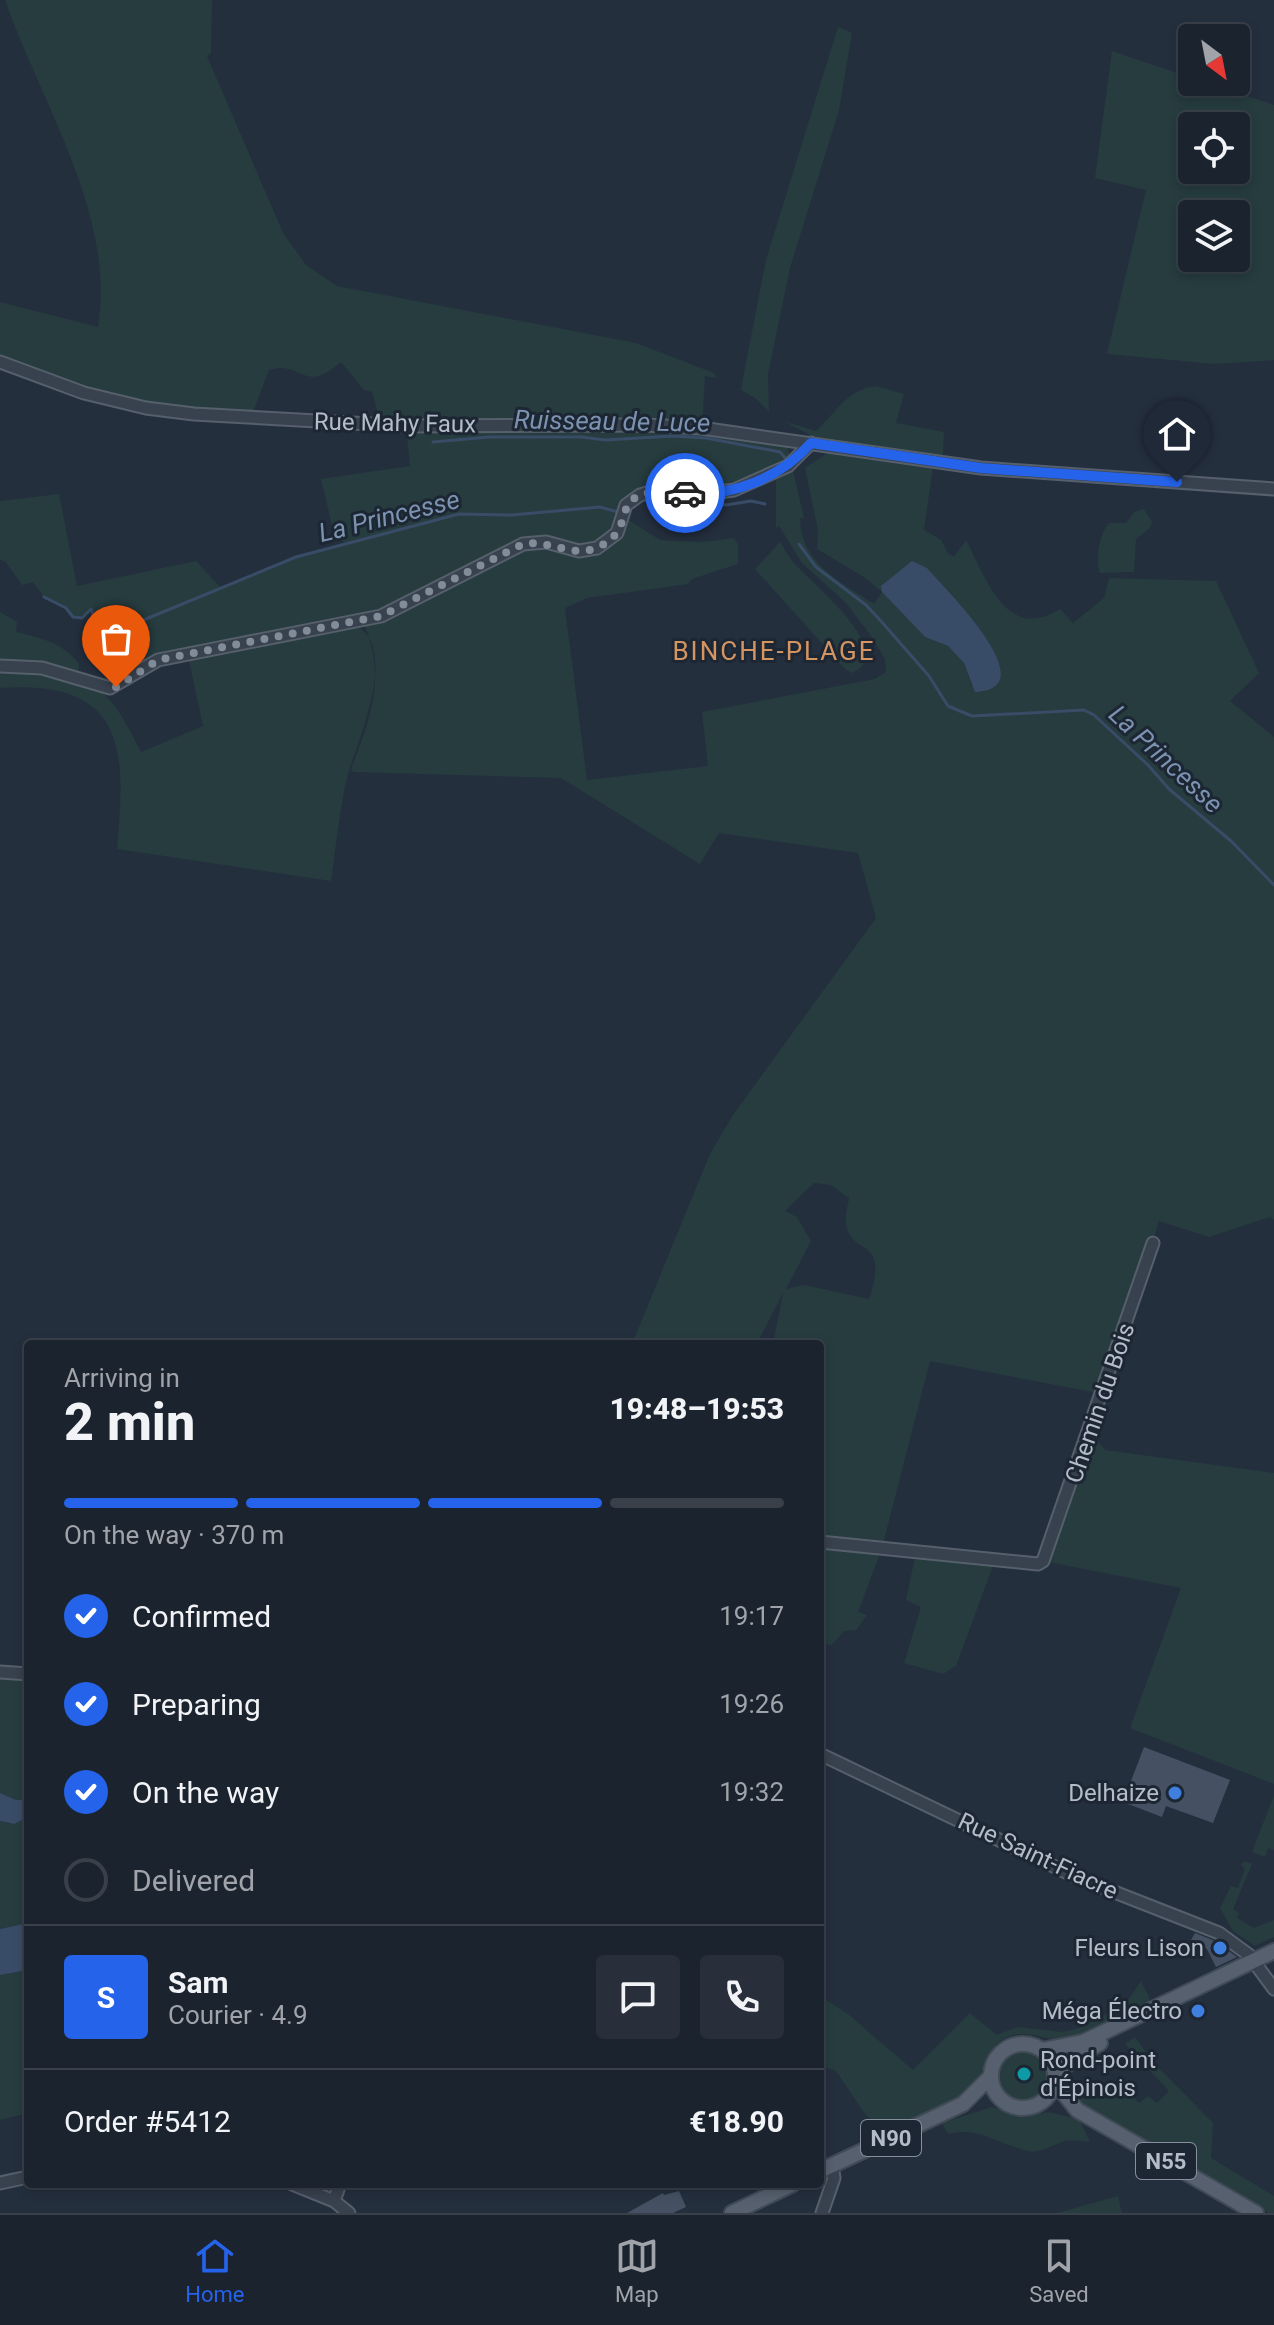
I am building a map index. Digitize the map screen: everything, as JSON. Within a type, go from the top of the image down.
[{"type":"main road","name":"N90","points":[[826,2168],[963,2104],[1002,2100],[1020,2108],[1039,2103],[1052,2090],[1055,2079],[1086,2050],[1256,1964],[1274,1951]]},
{"type":"main road","name":"N90","points":[[963,2104],[991,2076],[997,2057],[1013,2046],[1023,2044],[1042,2050],[1083,2042],[1256,1964],[1274,1961]]},
{"type":"main road","points":[[1042,2050],[1053,2064],[1055,2079]]},
{"type":"main road","points":[[991,2076],[994,2089],[1002,2100]]},
{"type":"main road","name":"N55","points":[[1055,2079],[1077,2110]]},
{"type":"main road","name":"N55","points":[[1039,2103],[1077,2110],[1256,2213]]},
{"type":"main road","points":[[732,2213],[785,2188]]},
{"type":"street","name":"Rue Mahy Faux","points":[[0,362],[84,393],[146,408],[194,414],[406,426],[645,425],[701,428],[981,468],[1274,489]]},
{"type":"street","points":[[0,666],[42,668],[101,688],[113,688],[158,660],[381,616],[523,544],[546,542],[579,551],[597,548],[617,533],[631,499],[649,492],[704,494],[734,490],[788,466],[811,443]]},
{"type":"street","name":"Chemin du Bois","points":[[824,1542],[1009,1561],[1043,1561],[1153,1243]]},
{"type":"street","points":[[0,1672],[24,1674]]},
{"type":"street","name":"Rue Saint-Fiacre","points":[[824,1756],[1076,1877],[1219,1933],[1239,1946],[1274,1989]]},
{"type":"street","points":[[822,2213],[834,2178],[826,2168]]},
{"type":"street","points":[[0,2183],[24,2178]]},
{"type":"street","points":[[302,2188],[334,2201],[349,2213]]},
{"type":"street","points":[[334,2201],[339,2188]]},
{"type":"green space","points":[[5,0],[212,0],[211,53],[207,56],[283,233],[306,265],[337,286],[636,343],[714,373],[717,378],[705,376],[702,428],[787,445],[804,518],[800,518],[807,547],[825,570],[874,604],[882,592],[864,577],[817,549],[818,530],[805,468],[829,452],[933,467],[924,530],[941,540],[954,557],[966,540],[1000,602],[1025,618],[1041,617],[1060,609],[1073,623],[1104,598],[1109,578],[1216,581],[1259,673],[1230,701],[1274,737],[1274,1220],[1270,1217],[1209,1237],[1159,1221],[1103,1394],[930,1361],[882,1548],[858,1612],[867,1615],[856,1630],[844,1631],[832,1645],[824,1644],[824,1340],[774,1340],[783,1293],[759,1340],[634,1340],[710,1154],[733,1115],[876,918],[858,853],[719,833],[700,864],[561,778],[354,772],[351,770],[374,696],[374,661],[363,621],[166,658],[120,683],[111,654],[112,623],[94,617],[91,610],[82,618],[73,617],[66,608],[44,597],[33,582],[22,585],[5,561],[0,560],[0,501],[59,494],[77,586],[196,561],[221,588],[296,557],[348,545],[334,534],[321,479],[410,466],[406,427],[381,425],[372,392],[364,390],[341,362],[328,372],[310,377],[289,369],[269,370],[253,412],[177,412],[172,406],[106,394],[0,357],[0,302],[98,327],[101,285],[96,243],[86,201]],"holes":[[[776,473],[776,528],[779,526],[802,563],[846,603],[885,659],[886,672],[875,679],[702,712],[708,766],[587,780],[565,608],[587,598],[688,584],[692,579],[738,564],[738,544],[734,538],[703,542],[660,540],[624,517],[640,495],[734,490]],[[882,592],[1000,680],[972,686],[964,663],[948,646],[925,637]],[[814,1183],[831,1185],[849,1198],[846,1220],[849,1234],[867,1250],[875,1265],[869,1299],[804,1285],[786,1289],[811,1241],[797,1217],[785,1211]]]},
{"type":"green space","points":[[838,27],[852,33],[839,110],[790,268],[768,374],[769,411],[741,390],[743,378],[766,260]]},
{"type":"green space","points":[[1112,51],[1178,73],[1178,96],[1247,96],[1274,105],[1274,360],[1214,364],[1107,354],[1146,190],[1095,178]]},
{"type":"green space","points":[[876,386],[904,394],[896,423],[944,432],[943,454],[936,459],[826,443],[783,421],[816,431],[849,397]]},
{"type":"green space","points":[[1144,509],[1152,522],[1150,528],[1136,539],[1134,572],[1100,573],[1099,547],[1109,523],[1126,523],[1134,512]]},
{"type":"green space","points":[[780,542],[794,563],[832,600],[859,634],[865,649],[864,663],[852,673],[755,569]]},
{"type":"green space","points":[[0,612],[17,622],[16,632],[50,642],[66,651],[79,664],[78,675],[0,664]]},
{"type":"green space","points":[[353,625],[367,635],[374,652],[375,673],[366,721],[344,791],[331,881],[117,849],[120,781],[117,752],[110,728],[95,709],[73,696],[42,689],[0,688],[0,668],[54,675],[96,688],[115,707],[141,752],[203,726],[188,656]]},
{"type":"green space","points":[[1090,1432],[1105,1450],[1274,1473],[1274,1784],[1130,1728],[1181,1588],[1043,1561]]},
{"type":"green space","points":[[916,1552],[995,1560],[956,1666],[943,1674],[904,1663],[921,1607],[906,1600]]},
{"type":"green space","points":[[0,1679],[24,1681],[24,1800],[0,1793]]},
{"type":"green space","points":[[1274,1795],[1274,1850],[1268,1848],[1265,1857],[1252,1852]]},
{"type":"green space","points":[[24,1818],[24,1924],[0,1929],[0,1821],[19,1821]]},
{"type":"green space","points":[[1244,1861],[1252,1864],[1233,1909],[1239,1913],[1237,1918],[1254,1928],[1274,1920],[1274,1937],[1255,1946],[1233,1931],[1220,1908],[1231,1886],[1238,1888],[1245,1869],[1241,1865]]},
{"type":"green space","points":[[24,1971],[24,2114],[0,2120],[0,1975]]},
{"type":"green space","points":[[1141,1981],[1151,2002],[1076,2038],[1057,2040],[1022,2034],[1005,2038],[993,2048],[976,2081],[963,2094],[883,2131],[865,2114],[836,2071],[824,2069],[824,1999],[848,2014],[913,2070],[970,2013],[997,2035],[1017,2027],[1063,2032],[1079,2028],[1124,2006]]},
{"type":"green space","points":[[1135,2037],[1153,2062],[1213,2123],[1211,2158],[1274,2196],[1274,2213],[1269,2213],[1082,2105],[1070,2093],[1088,2079],[1107,2099],[1123,2087],[1139,2103],[1148,2096],[1157,2103],[1169,2091],[1125,2044]]},
{"type":"green space","points":[[1024,2052],[1041,2059],[1048,2076],[1041,2093],[1024,2100],[1007,2093],[1000,2076],[1007,2059]]},
{"type":"green space","points":[[992,2107],[1021,2117],[1048,2112],[1079,2119],[1090,2142],[1065,2141],[1033,2152],[970,2132],[948,2134],[942,2123]]},
{"type":"green space","points":[[1118,2196],[1122,2213],[1057,2213]]},
{"type":"water","points":[[912,561],[927,568],[984,636],[996,656],[1001,674],[995,687],[975,692],[964,663],[948,646],[925,637],[882,592],[881,586]]},
{"type":"water","points":[[0,1793],[24,1800],[24,1819],[14,1824],[0,1821]]},
{"type":"water","points":[[24,1924],[24,1971],[0,1975],[0,1929]]},
{"type":"building","name":"Delhaize","points":[[1144,1747],[1230,1780],[1213,1823],[1166,1806],[1162,1817],[1123,1802]]},
{"type":"building","name":"Fleurs Lison","points":[[1195,1933],[1215,1941],[1237,1957],[1216,1967],[1207,1949],[1191,1940]]},
{"type":"building","points":[[679,2191],[686,2207],[673,2213],[627,2213],[663,2193]]},
{"type":"waterway","name":"Ruisseau de Luce","points":[[433,442],[489,437],[582,437],[605,440],[673,436],[706,438],[780,452],[786,459]]},
{"type":"waterway","name":"La Princesse","points":[[700,499],[726,505],[751,501],[765,504]]},
{"type":"waterway","name":"La Princesse","points":[[44,597],[66,608],[73,617],[82,618],[91,609],[94,617],[129,626],[296,557],[459,514],[512,515],[600,507],[618,512]]},
{"type":"waterway","name":"La Princesse","points":[[799,544],[816,567],[866,605],[880,620],[929,676],[948,706],[972,716],[1084,710],[1094,715],[1169,789],[1231,841],[1274,885]]},
{"type":"way so far","points":[[116,687],[158,660],[381,616],[467,574],[512,547],[535,541],[579,551],[597,548],[617,533],[626,505],[635,497],[654,491],[685,493]]},
{"type":"place","name":"Delhaize","points":[[1175,1793]]},
{"type":"place","name":"Fleurs Lison","points":[[1220,1948]]},
{"type":"place","name":"Méga Électro","points":[[1198,2011]]},
{"type":"place","name":"Rond-point d'Épinois","points":[[1024,2074]]},
{"type":"district","name":"BINCHE-PLAGE","points":[[774,651]]},
{"type":"route","points":[[685,493],[715,494],[743,487],[794,462],[811,443],[981,468],[1177,482]]}]
